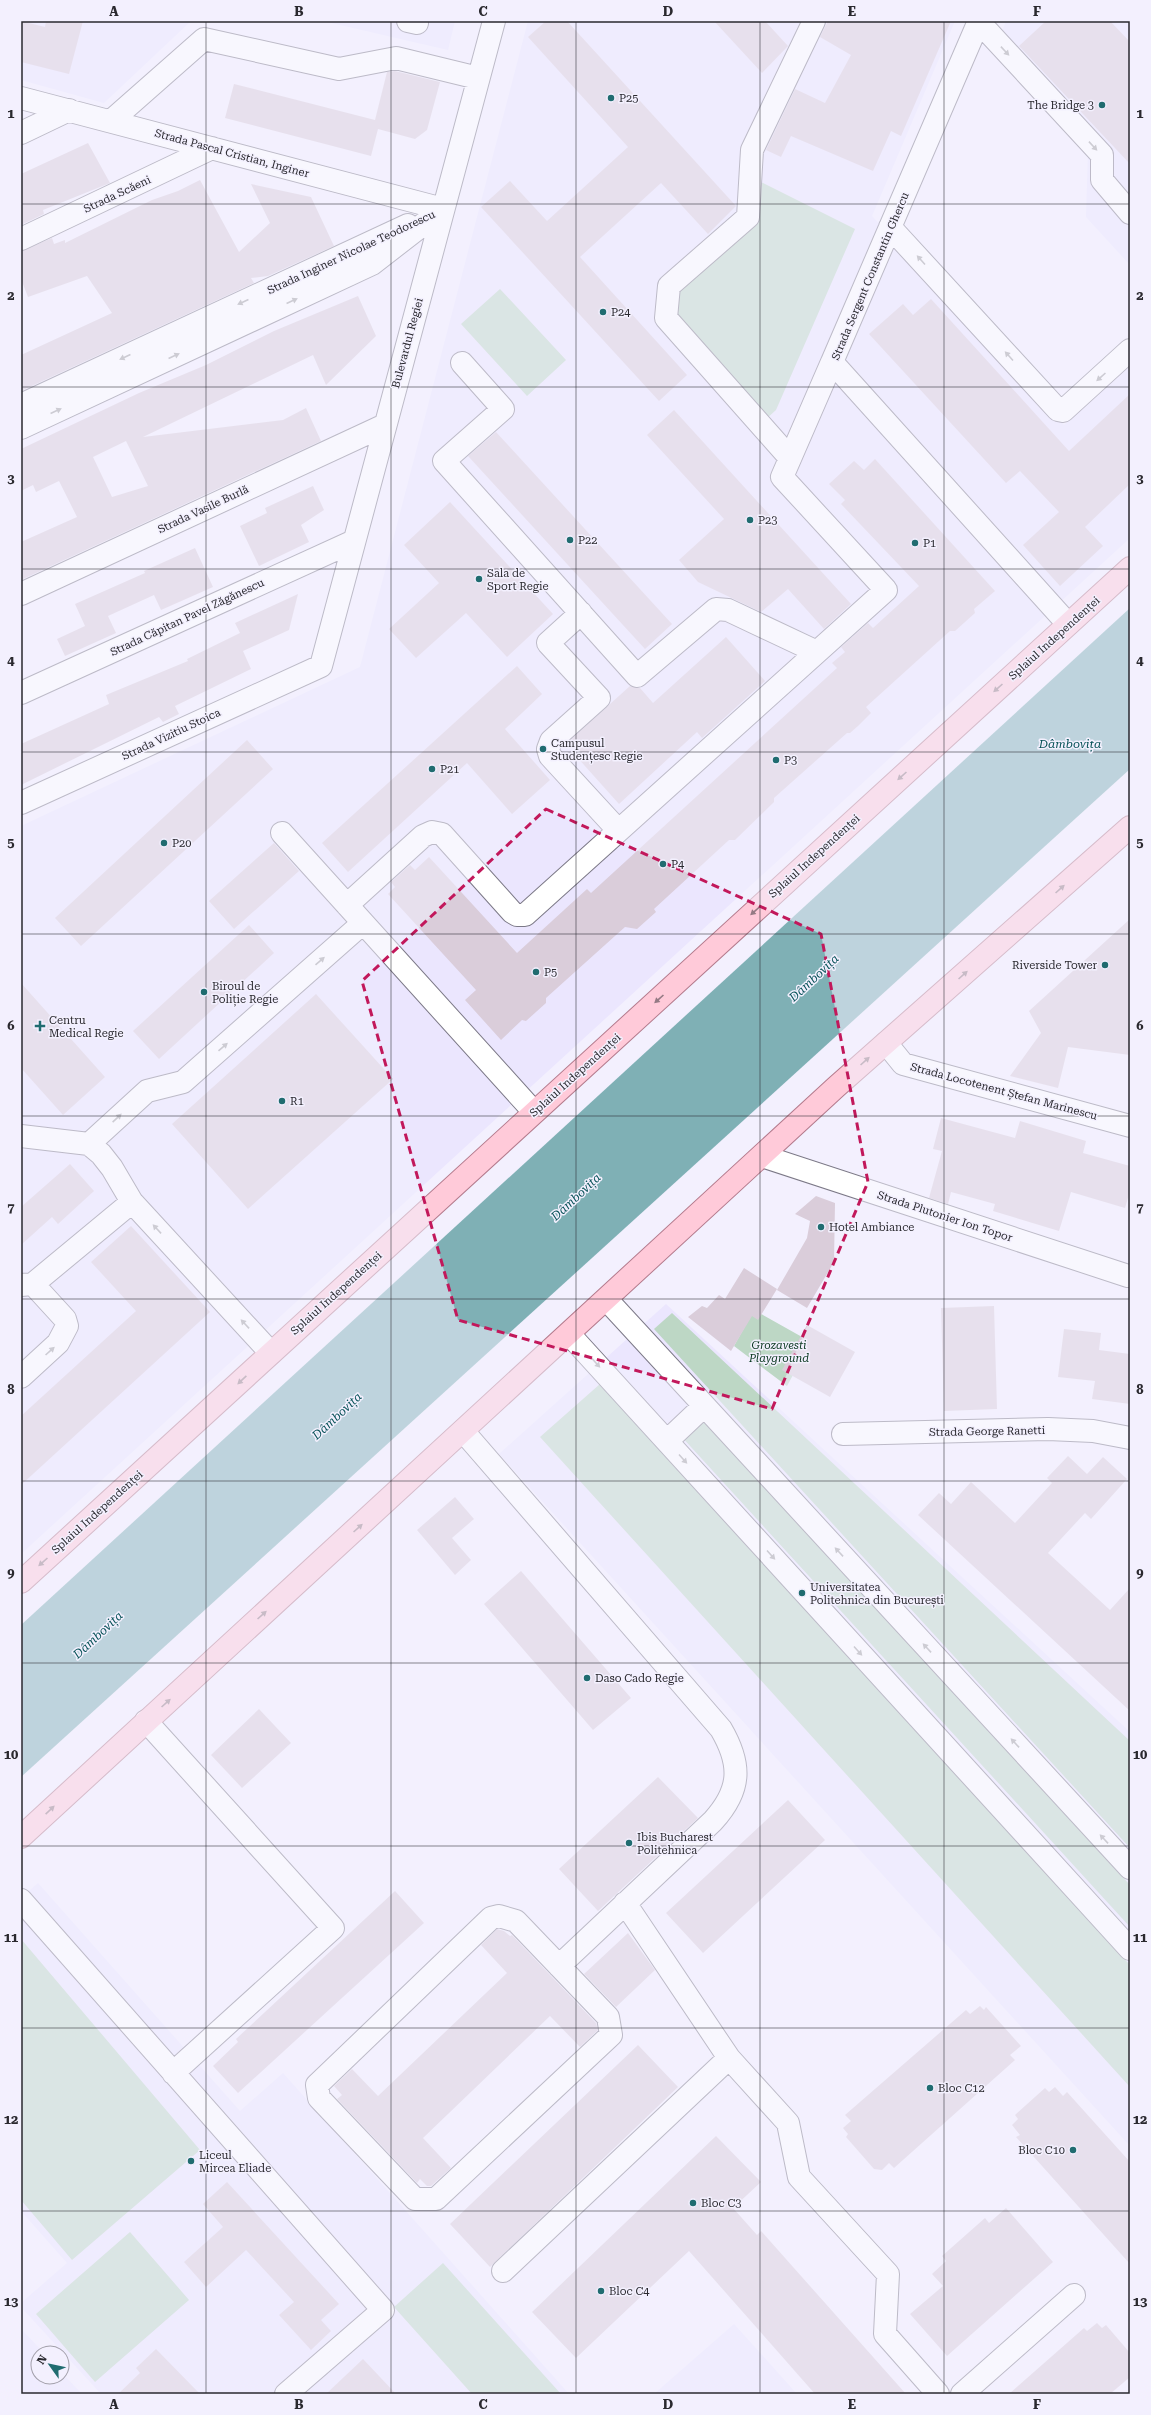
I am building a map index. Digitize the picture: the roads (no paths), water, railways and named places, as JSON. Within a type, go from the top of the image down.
[{"type":"main road","name":"Splaiul Independenței","points":[[21,1582],[1130,568]]},
{"type":"main road","points":[[21,1837],[886,1043],[1130,827]]},
{"type":"street","points":[[408,21],[417,23],[417,21]]},
{"type":"street","name":"Bulevardul Regiei","points":[[321,666],[494,21]]},
{"type":"street","points":[[790,458],[666,318],[669,286],[748,217],[752,150],[814,21]]},
{"type":"street","points":[[979,22],[1102,155],[1102,180],[1130,213]]},
{"type":"street","name":"Strada Sergent Constantin Ghercu","points":[[979,22],[832,362],[1068,624]]},
{"type":"street","points":[[112,122],[204,39],[339,69],[396,58],[478,78]]},
{"type":"street","name":"Strada Pascal Cristian, Inginer","points":[[21,98],[443,209]]},
{"type":"street","points":[[21,133],[69,110]]},
{"type":"street","name":"Strada Scăeni","points":[[21,239],[212,148]]},
{"type":"street","name":"Strada Inginer Nicolae Teodorescu","points":[[21,405],[443,209]]},
{"type":"street","name":"Strada Inginer Nicolae Teodorescu","points":[[21,428],[372,264],[443,209]]},
{"type":"street","points":[[890,227],[1058,410],[1063,411],[1130,350]]},
{"type":"street","points":[[347,905],[423,836],[432,832],[442,834],[512,912],[517,915],[525,915],[886,590],[782,477],[832,362]]},
{"type":"street","points":[[462,363],[503,409],[444,461],[637,676],[716,608],[728,610],[817,652]]},
{"type":"street","name":"Strada Vasile Burlă","points":[[21,594],[385,424]]},
{"type":"street","name":"Strada Căpitan Pavel Zăgănescu","points":[[21,693],[354,541]]},
{"type":"street","points":[[582,613],[548,643],[599,698],[551,741],[548,749],[550,756],[618,830]]},
{"type":"street","name":"Strada Vizitiu Stoica","points":[[21,803],[321,666]]},
{"type":"street","points":[[282,833],[534,1112]]},
{"type":"street","points":[[89,1144],[146,1091],[183,1082],[363,923]]},
{"type":"street","name":"Strada Locotenent Ștefan Marinescu","points":[[886,1043],[903,1064],[1130,1126]]},
{"type":"street","points":[[21,1136],[89,1144],[112,1168],[132,1202],[271,1353]]},
{"type":"street","name":"Strada Plutonier Ion Topor","points":[[762,1156],[1128,1276]]},
{"type":"street","points":[[21,1377],[58,1343],[67,1326],[65,1319],[27,1284],[132,1202]]},
{"type":"street","points":[[607,1300],[1130,1868]]},
{"type":"street","points":[[570,1334],[1130,1949]]},
{"type":"street","points":[[667,1441],[704,1406]]},
{"type":"street","name":"Strada George Ranetti","points":[[843,1434],[1048,1429],[1093,1431],[1130,1438]]},
{"type":"street","points":[[464,1431],[721,1729],[734,1756],[736,1782],[727,1805],[559,1966]]},
{"type":"street","points":[[146,1721],[333,1928],[173,2073]]},
{"type":"street","points":[[21,1900],[383,2310],[286,2394]]},
{"type":"street","points":[[625,1903],[729,2058],[788,2123],[799,2177],[888,2274],[885,2334],[938,2394]]},
{"type":"street","points":[[499,1916],[516,1921],[559,1966],[608,2017],[611,2035],[436,2199],[415,2199],[319,2098],[316,2085],[491,1918],[499,1916]]},
{"type":"street","points":[[503,2270],[729,2058]]},
{"type":"street","points":[[962,2394],[1074,2295]]},
{"type":"water","name":"Dâmbovița","points":[[1130,608],[1130,769],[21,1777],[21,1625]]},
{"type":"place","name":"P25","points":[[611,98]]},
{"type":"place","name":"The Bridge 3","points":[[1102,105]]},
{"type":"place","name":"P24","points":[[603,312]]},
{"type":"place","name":"P23","points":[[750,520]]},
{"type":"place","name":"P22","points":[[570,540]]},
{"type":"place","name":"P1","points":[[915,543]]},
{"type":"place","name":"Sala de Sport Regie","points":[[479,579]]},
{"type":"place","name":"Campusul Studențesc Regie","points":[[543,749]]},
{"type":"place","name":"P3","points":[[776,760]]},
{"type":"place","name":"P21","points":[[432,769]]},
{"type":"place","name":"P20","points":[[164,843]]},
{"type":"place","name":"P4","points":[[663,864]]},
{"type":"place","name":"Riverside Tower","points":[[1105,965]]},
{"type":"place","name":"P5","points":[[536,972]]},
{"type":"place","name":"Biroul de Poliție Regie","points":[[204,992]]},
{"type":"place","name":"Centru Medical Regie","points":[[40,1026]]},
{"type":"place","name":"R1","points":[[282,1101]]},
{"type":"place","name":"Hotel Ambiance","points":[[821,1227]]},
{"type":"place","name":"Universitatea Politehnica din București","points":[[802,1593]]},
{"type":"place","name":"Daso Cado Regie","points":[[587,1678]]},
{"type":"place","name":"Ibis Bucharest Politehnica","points":[[629,1843]]},
{"type":"place","name":"Bloc C12","points":[[930,2088]]},
{"type":"place","name":"Bloc C10","points":[[1073,2150]]},
{"type":"place","name":"Liceul Mircea Eliade","points":[[191,2161]]},
{"type":"place","name":"Bloc C3","points":[[693,2203]]},
{"type":"place","name":"Bloc C4","points":[[601,2291]]},
{"type":"park label","name":"Grozavesti Playground","points":[[779,1351]]}]
